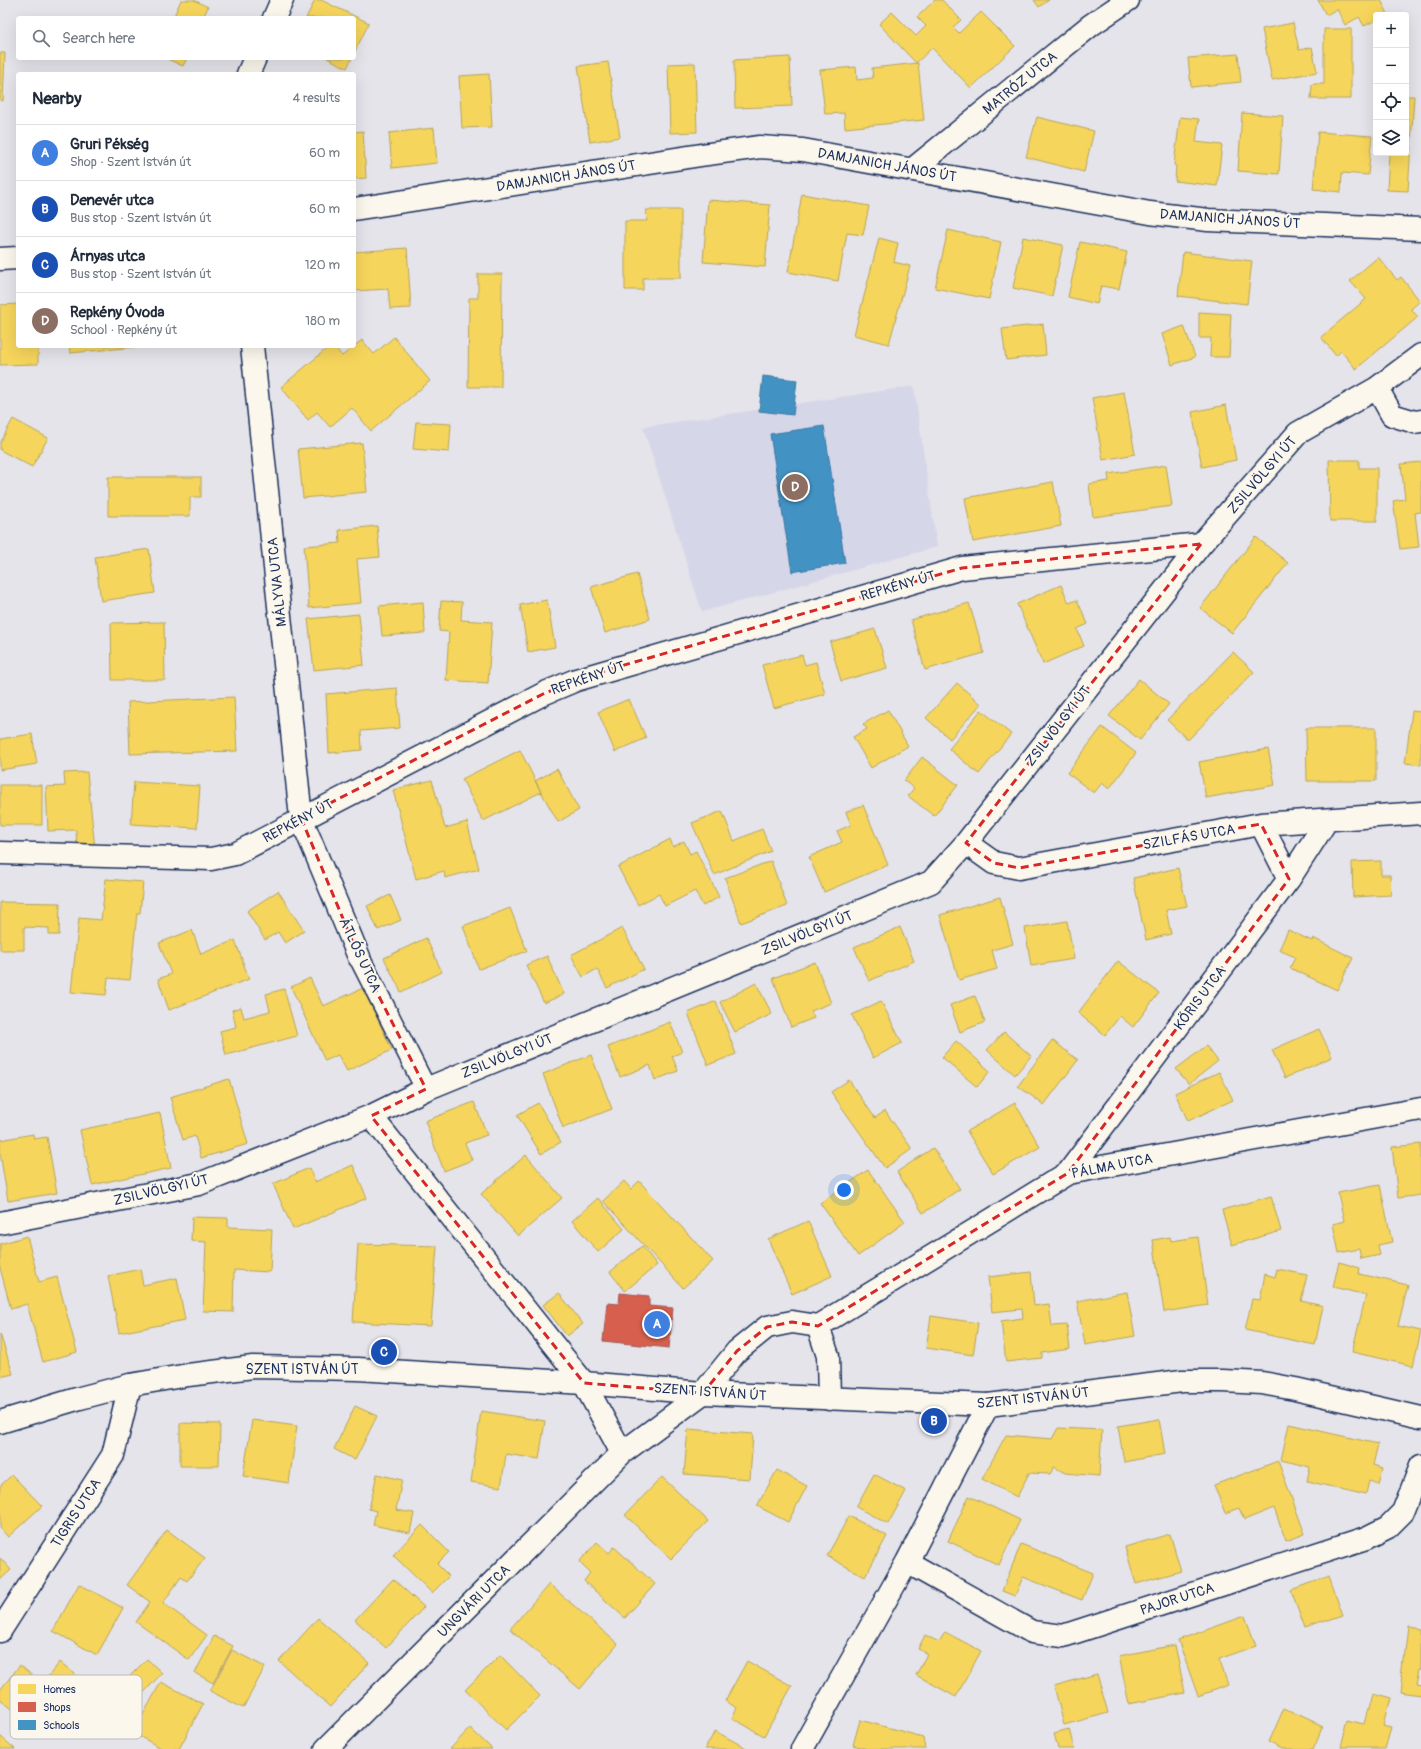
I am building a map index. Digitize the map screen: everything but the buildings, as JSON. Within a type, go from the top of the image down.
[{"type":"street","points":[[275,16],[282,0]]},
{"type":"street","name":"MATRÓZ UTCA","points":[[914,169],[1091,25],[1128,0]]},
{"type":"street","points":[[249,72],[254,60]]},
{"type":"street","name":"DAMJANICH JÁNOS ÚT","points":[[356,209],[760,147],[803,150],[914,169],[1150,214],[1208,220],[1421,229]]},
{"type":"street","points":[[0,259],[16,258]]},
{"type":"street","name":"MÁLYVA UTCA","points":[[252,348],[301,818]]},
{"type":"street","name":"ZSILVÖLGYI ÚT","points":[[0,1223],[199,1184],[371,1116],[426,1089],[931,882],[966,843],[1201,544],[1298,433],[1377,388],[1421,355]]},
{"type":"street","points":[[1377,388],[1392,415],[1415,422],[1421,421]]},
{"type":"street","name":"REPKÉNY ÚT","points":[[0,853],[211,859],[235,854],[301,818],[545,693],[576,680],[607,670],[962,568],[1201,544]]},
{"type":"street","name":"SZILFÁS UTCA","points":[[966,843],[994,863],[1018,868],[1261,824],[1421,813]]},
{"type":"street","name":"ÁTLÓS UTCA","points":[[301,818],[359,957],[426,1089]]},
{"type":"street","name":"KŐRIS UTCA","points":[[1068,1173],[1289,879],[1327,820]]},
{"type":"street","points":[[1261,824],[1289,879]]},
{"type":"street","name":"PÁLMA UTCA","points":[[818,1326],[1068,1173],[1421,1109]]},
{"type":"street","points":[[371,1116],[584,1383],[622,1453]]},
{"type":"street","points":[[703,1393],[737,1351],[768,1327],[792,1322],[818,1326],[828,1356],[829,1399]]},
{"type":"street","name":"SZENT ISTVÁN ÚT","points":[[0,1422],[130,1385],[188,1375],[253,1367],[358,1369],[584,1383],[703,1393],[988,1405],[1182,1381],[1223,1380],[1262,1383],[1295,1389],[1421,1418]]},
{"type":"street","name":"TIGRIS UTCA","points":[[0,1631],[113,1454],[130,1385]]},
{"type":"street","name":"UNGVÁRI UTCA","points":[[326,1749],[622,1453],[703,1393]]},
{"type":"street","points":[[802,1749],[907,1562],[988,1405]]},
{"type":"street","name":"PAJOR UTCA","points":[[907,1562],[1032,1632],[1063,1636],[1366,1538],[1388,1527],[1404,1512],[1421,1466]]},
{"type":"highlighted area","points":[[1201,544],[966,843],[994,863],[1019,868],[1261,824],[1289,879],[1068,1173],[818,1326],[792,1322],[767,1327],[737,1351],[703,1393],[584,1383],[371,1116],[426,1089],[359,957],[301,818],[545,693],[607,670],[962,568]]},
{"type":"shaded area","points":[[914,386],[937,547],[702,612],[643,427]]},
{"type":"place","name":"Repkény Óvoda","points":[[795,487]]},
{"type":"place","name":"Gruri Pékség","points":[[657,1324]]},
{"type":"place","name":"Árnyas utca","points":[[384,1352]]},
{"type":"place","name":"Denevér utca","points":[[934,1421]]}]
